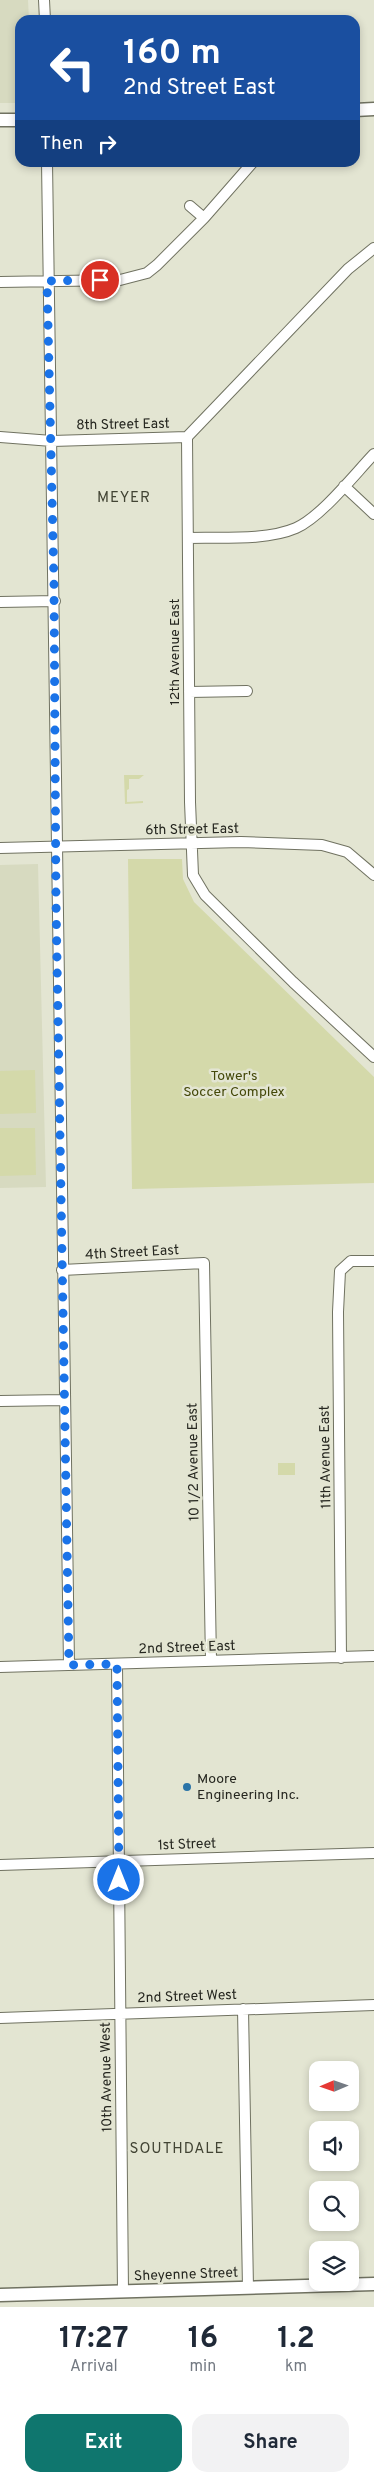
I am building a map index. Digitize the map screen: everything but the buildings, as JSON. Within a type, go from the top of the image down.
[{"type":"main road","points":[[360,110],[374,109]]},
{"type":"main road","points":[[0,120],[15,120]]},
{"type":"main road","name":"Sheyenne Street","points":[[0,2295],[374,2284]]},
{"type":"street","points":[[44,0],[45,15]]},
{"type":"street","points":[[47,167],[47,281],[55,602],[62,1270],[69,1665]]},
{"type":"street","points":[[0,282],[120,280],[141,275],[157,266],[204,218],[249,167]]},
{"type":"street","points":[[190,206],[204,218]]},
{"type":"street","points":[[187,437],[348,269],[374,248]]},
{"type":"street","name":"8th Street East","points":[[0,437],[52,441],[187,437]]},
{"type":"street","name":"12th Avenue East","points":[[187,437],[193,875],[204,895],[292,982],[374,1057]]},
{"type":"street","points":[[188,538],[256,536],[296,528],[307,522],[374,454]]},
{"type":"street","points":[[344,486],[374,514]]},
{"type":"street","points":[[0,602],[55,602]]},
{"type":"street","points":[[189,692],[247,691]]},
{"type":"street","name":"6th Street East","points":[[0,848],[192,844],[322,845],[347,852],[374,875]]},
{"type":"street","name":"11th Avenue East","points":[[342,1658],[338,1312],[340,1271],[351,1261],[374,1261]]},
{"type":"street","name":"4th Street East","points":[[62,1270],[204,1263]]},
{"type":"street","name":"10 1/2 Avenue East","points":[[204,1263],[211,1661]]},
{"type":"street","points":[[0,1401],[64,1400]]},
{"type":"street","name":"2nd Street East","points":[[0,1667],[374,1656]]},
{"type":"street","name":"10th Avenue West","points":[[117,1664],[123,2292]]},
{"type":"street","name":"1st Street","points":[[0,1865],[374,1853]]},
{"type":"street","name":"2nd Street West","points":[[0,2018],[374,2005]]},
{"type":"street","points":[[243,2009],[248,2288]]},
{"type":"shaded area","points":[[0,0],[28,0],[29,15],[15,15],[15,103],[0,103]]},
{"type":"shaded area","points":[[38,864],[46,1187],[0,1188],[0,865]]},
{"type":"green space","points":[[124,775],[144,775],[139,779],[129,779],[129,789],[127,790],[127,802],[143,801],[143,803],[125,804]]},
{"type":"green space","name":"Tower's Soccer Complex","points":[[128,859],[182,859],[183,879],[194,902],[374,1077],[374,1183],[132,1189]]},
{"type":"green space","points":[[35,1070],[36,1113],[0,1114],[0,1071]]},
{"type":"green space","points":[[0,1128],[35,1128],[36,1175],[0,1176]]},
{"type":"green space","points":[[278,1463],[295,1463],[295,1475],[278,1475]]},
{"type":"place","name":"Moore Engineering Inc.","points":[[187,1787]]},
{"type":"district","name":"MEYER","points":[[124,498]]},
{"type":"district","name":"SOUTHDALE","points":[[177,2149]]},
{"type":"route","points":[[100,280],[47,281],[52,441],[56,901],[69,1665],[117,1664],[119,1880]]}]
